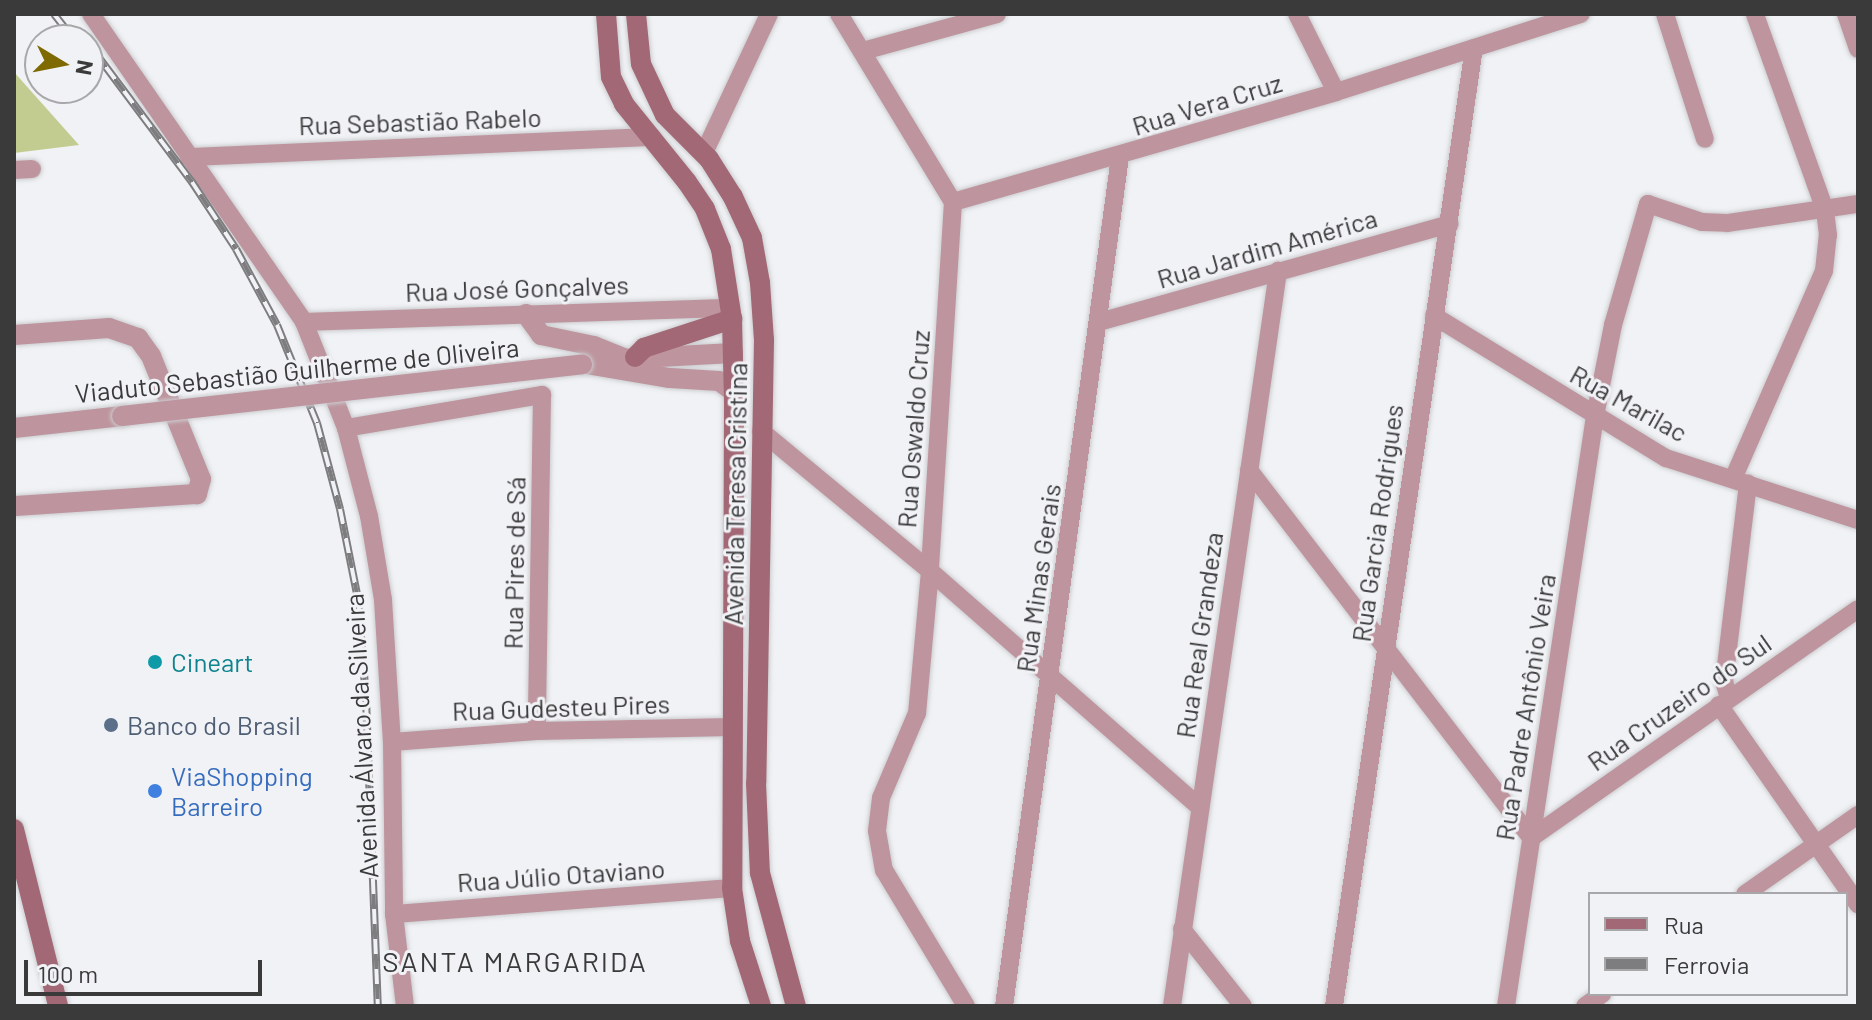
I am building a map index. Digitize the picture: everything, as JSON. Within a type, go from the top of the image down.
[{"type":"main road","name":"Avenida Teresa Cristina","points":[[606,14],[611,77],[624,104],[705,209],[721,249],[731,313],[734,392],[732,888],[740,941],[761,1006]]},
{"type":"main road","name":"Avenida Teresa Cristina","points":[[636,14],[641,64],[665,115],[704,153],[733,197],[752,238],[764,340],[756,783],[760,873],[796,1006]]},
{"type":"main road","points":[[629,358],[644,348],[731,313]]},
{"type":"main road","points":[[733,353],[745,363],[750,415],[761,431]]},
{"type":"main road","points":[[14,829],[58,1006]]},
{"type":"street","name":"Avenida Álvaro da Silveira","points":[[91,14],[304,322],[346,428],[369,516],[383,600],[392,742],[394,914],[405,1006]]},
{"type":"street","points":[[704,153],[769,14]]},
{"type":"street","points":[[839,14],[953,202]]},
{"type":"street","points":[[863,51],[997,14]]},
{"type":"street","points":[[1297,14],[1336,92]]},
{"type":"street","name":"Rua Vera Cruz","points":[[953,202],[1120,157],[1581,14]]},
{"type":"street","points":[[1665,14],[1705,139]]},
{"type":"street","points":[[1755,14],[1825,210],[1828,235],[1824,271],[1741,481],[1724,701],[1814,845],[1858,904]]},
{"type":"street","points":[[1846,14],[1858,49]]},
{"type":"street","name":"Rua Garcia Rodrigues","points":[[1334,1006],[1474,48]]},
{"type":"street","name":"Rua Sebastião Rabelo","points":[[189,157],[652,137]]},
{"type":"street","name":"Rua Minas Gerais","points":[[1004,1006],[1120,157]]},
{"type":"street","name":"Rua Oswaldo Cruz","points":[[953,202],[930,571],[917,713],[881,798],[877,831],[884,870],[966,1006]]},
{"type":"street","name":"Rua Padre Antônio Veira","points":[[1506,1006],[1595,416],[1613,325],[1648,204],[1702,222],[1727,223],[1825,210]]},
{"type":"street","points":[[1825,210],[1858,204]]},
{"type":"street","name":"Rua Jardim América","points":[[1099,322],[1450,224]]},
{"type":"street","name":"Rua Real Grandeza","points":[[1172,1006],[1278,271]]},
{"type":"street","name":"Rua José Gonçalves","points":[[304,322],[526,314],[731,313]]},
{"type":"street","points":[[526,314],[541,335],[594,346],[629,358]]},
{"type":"street","name":"Rua Marilac","points":[[1434,316],[1666,458],[1858,520]]},
{"type":"street","points":[[14,335],[109,328],[138,338],[151,356],[201,479],[197,494],[14,506]]},
{"type":"street","name":"Viaduto Sebastião Guilherme de Oliveira","points":[[17,428],[629,358],[733,353]]},
{"type":"street","name":"Viaduto Sebastião Guilherme de Oliveira","points":[[584,364],[670,378],[719,381],[734,392]]},
{"type":"street","name":"Rua Pires de Sá","points":[[346,428],[542,395],[537,731]]},
{"type":"street","points":[[761,431],[930,571],[1200,807]]},
{"type":"street","points":[[1249,470],[1531,838]]},
{"type":"street","name":"Rua Cruzeiro do Sul","points":[[1531,838],[1858,609]]},
{"type":"street","name":"Rua Gudesteu Pires","points":[[392,742],[537,731],[732,727]]},
{"type":"street","points":[[1748,892],[1858,815]]},
{"type":"street","name":"Rua Júlio Otaviano","points":[[394,914],[732,888]]},
{"type":"street","points":[[1182,929],[1243,1006]]},
{"type":"green space","points":[[14,72],[24,83],[24,104],[42,104],[79,145],[14,153]]},
{"type":"railway","points":[[54,14],[62,24]]},
{"type":"railway","points":[[104,64],[192,182],[236,249],[277,325],[317,423],[340,509],[358,599],[366,699],[378,1006]]},
{"type":"place","name":"Cineart","points":[[155,662]]},
{"type":"place","name":"Banco do Brasil","points":[[111,725]]},
{"type":"place","name":"ViaShopping Barreiro","points":[[155,791]]},
{"type":"district","name":"SANTA MARGARIDA","points":[[515,961]]}]
